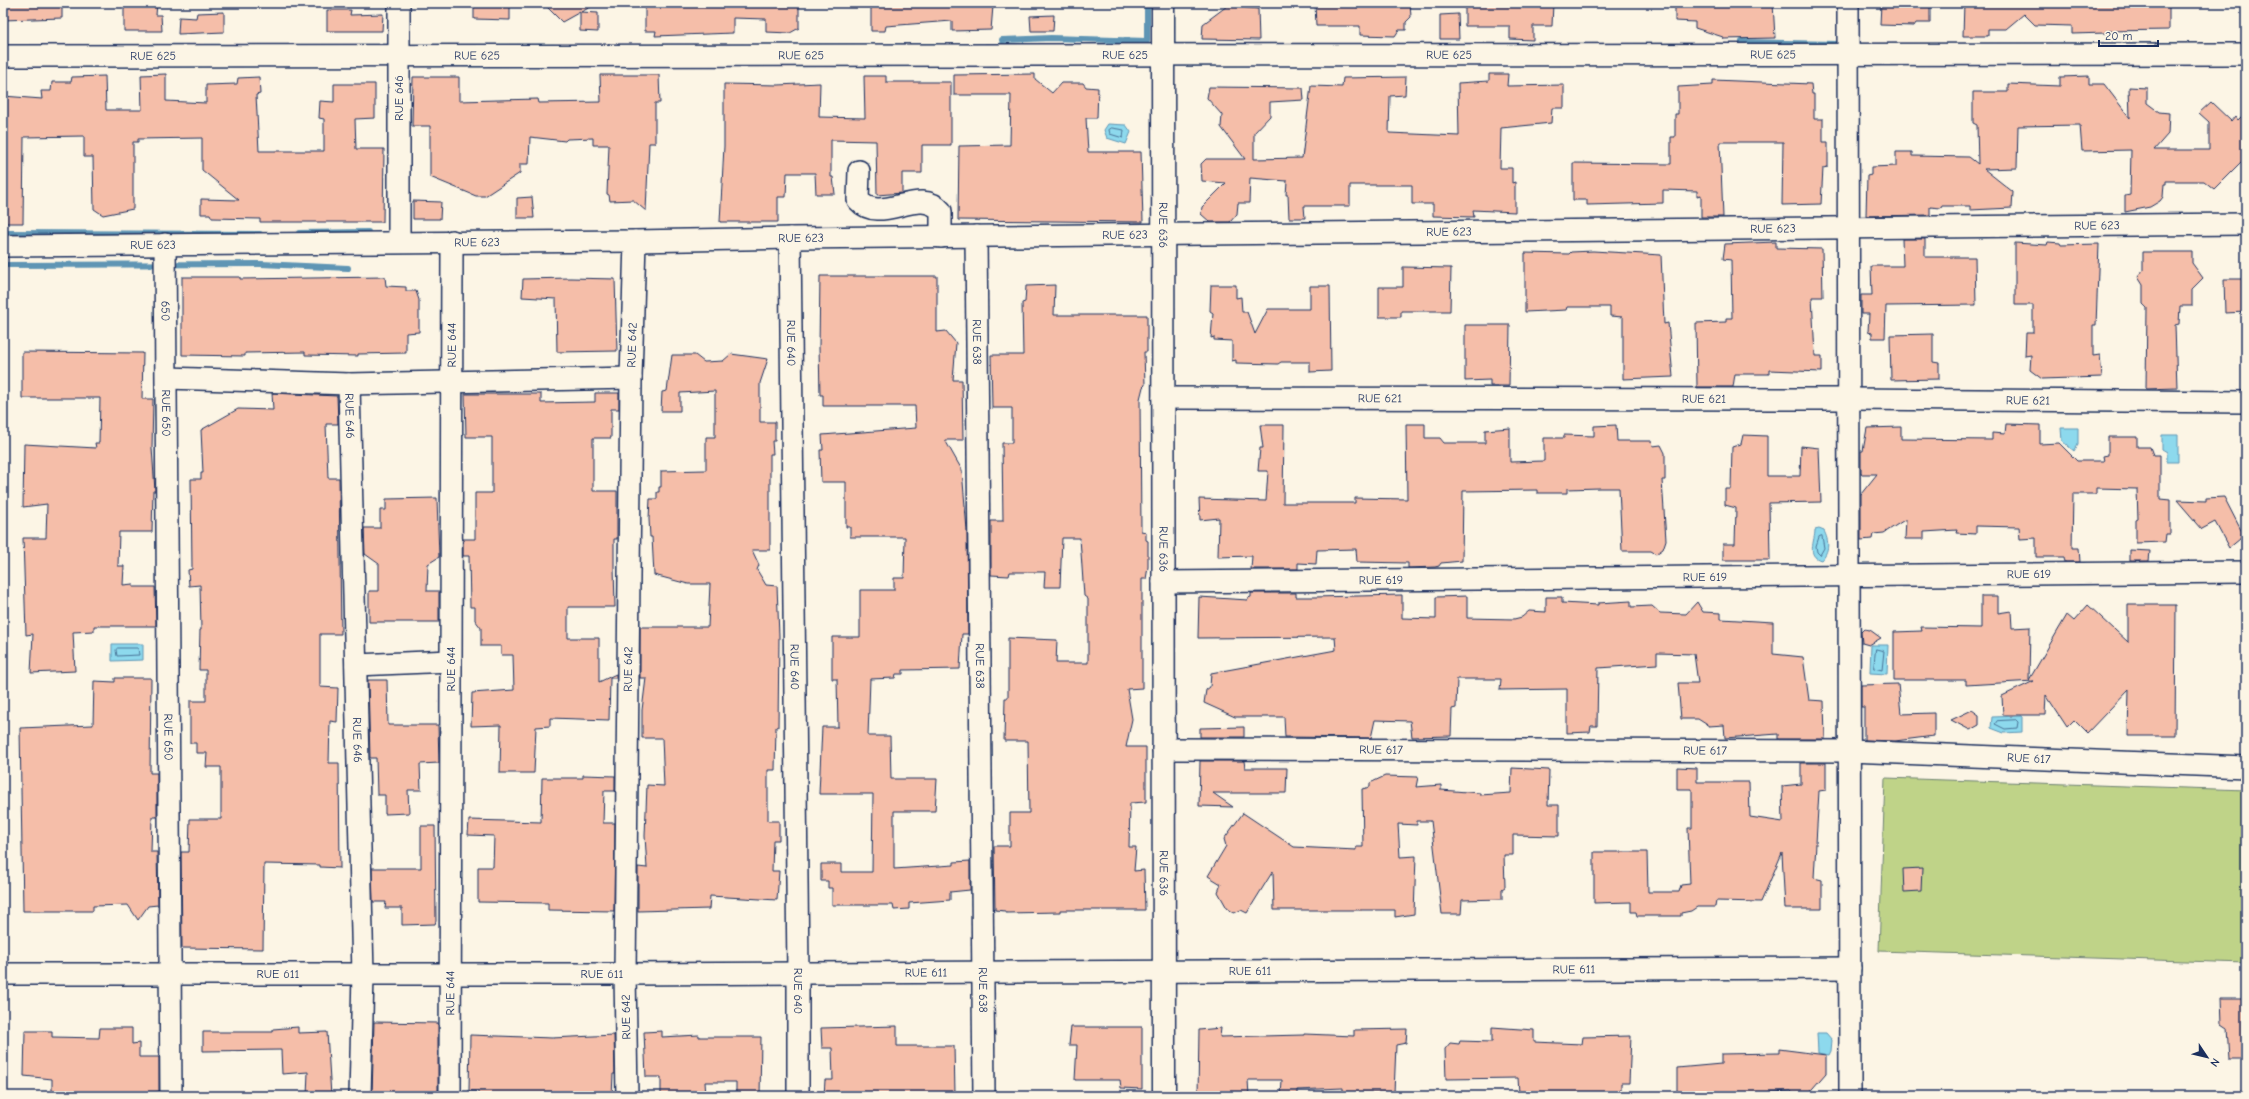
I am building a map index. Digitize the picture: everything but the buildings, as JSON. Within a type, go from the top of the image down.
[{"type":"street","name":"RUE 646","points":[[399,3],[400,242]]},
{"type":"street","name":"RUE 636","points":[[1162,3],[1164,1096]]},
{"type":"street","points":[[1848,3],[1850,1096]]},
{"type":"street","name":"RUE 625","points":[[3,56],[2246,54]]},
{"type":"street","points":[[859,171],[858,200],[864,207],[874,210],[927,201],[936,205],[941,211],[941,237]]},
{"type":"street","name":"RUE 623","points":[[3,246],[2246,224]]},
{"type":"street","name":"RUE 638","points":[[976,236],[984,1096]]},
{"type":"street","name":"RUE 640","points":[[790,238],[798,1096]]},
{"type":"street","name":"RUE 644","points":[[450,1096],[452,241]]},
{"type":"street","name":"RUE 642","points":[[627,1096],[625,974],[631,378],[635,241]]},
{"type":"street","name":"650","points":[[165,244],[167,378]]},
{"type":"street","points":[[167,378],[349,384],[631,378]]},
{"type":"street","name":"RUE 650","points":[[167,378],[171,1096]]},
{"type":"street","name":"RUE 646","points":[[349,384],[363,975],[360,1096]]},
{"type":"street","name":"RUE 621","points":[[1163,398],[1849,399],[2246,402]]},
{"type":"street","name":"RUE 619","points":[[1163,582],[2246,572]]},
{"type":"street","points":[[356,665],[451,661]]},
{"type":"street","name":"RUE 617","points":[[1163,749],[1849,751],[2246,767]]},
{"type":"street","name":"RUE 611","points":[[3,974],[170,973],[363,975],[450,972],[625,974],[983,971],[1850,968]]},
{"type":"green space","points":[[1885,778],[2246,790],[2246,963],[1879,951]]},
{"type":"water","points":[[1108,124],[1126,125],[1131,132],[1126,144],[1107,138],[1104,130]]},
{"type":"water","points":[[2061,428],[2078,428],[2078,445],[2074,451],[2062,441]]},
{"type":"water","points":[[2162,435],[2178,435],[2178,462],[2167,462],[2167,452],[2162,449]]},
{"type":"water","points":[[1819,529],[1824,531],[1828,542],[1826,553],[1821,560],[1816,558],[1812,548],[1815,530]]},
{"type":"water","points":[[112,644],[143,644],[143,660],[112,661]]},
{"type":"water","points":[[1871,645],[1888,645],[1887,674],[1870,673]]},
{"type":"water","points":[[2022,716],[2022,732],[2004,733],[1991,728],[1992,717]]},
{"type":"water","points":[[1817,1033],[1826,1033],[1832,1040],[1829,1055],[1818,1053]]},
{"type":"waterway","points":[[1002,40],[1051,38],[1147,41],[1147,3]]},
{"type":"waterway","points":[[1742,42],[1837,44]]},
{"type":"waterway","points":[[299,233],[368,232]]},
{"type":"waterway","points":[[3,233],[260,234]]},
{"type":"waterway","points":[[3,265],[261,264],[348,268]]}]
